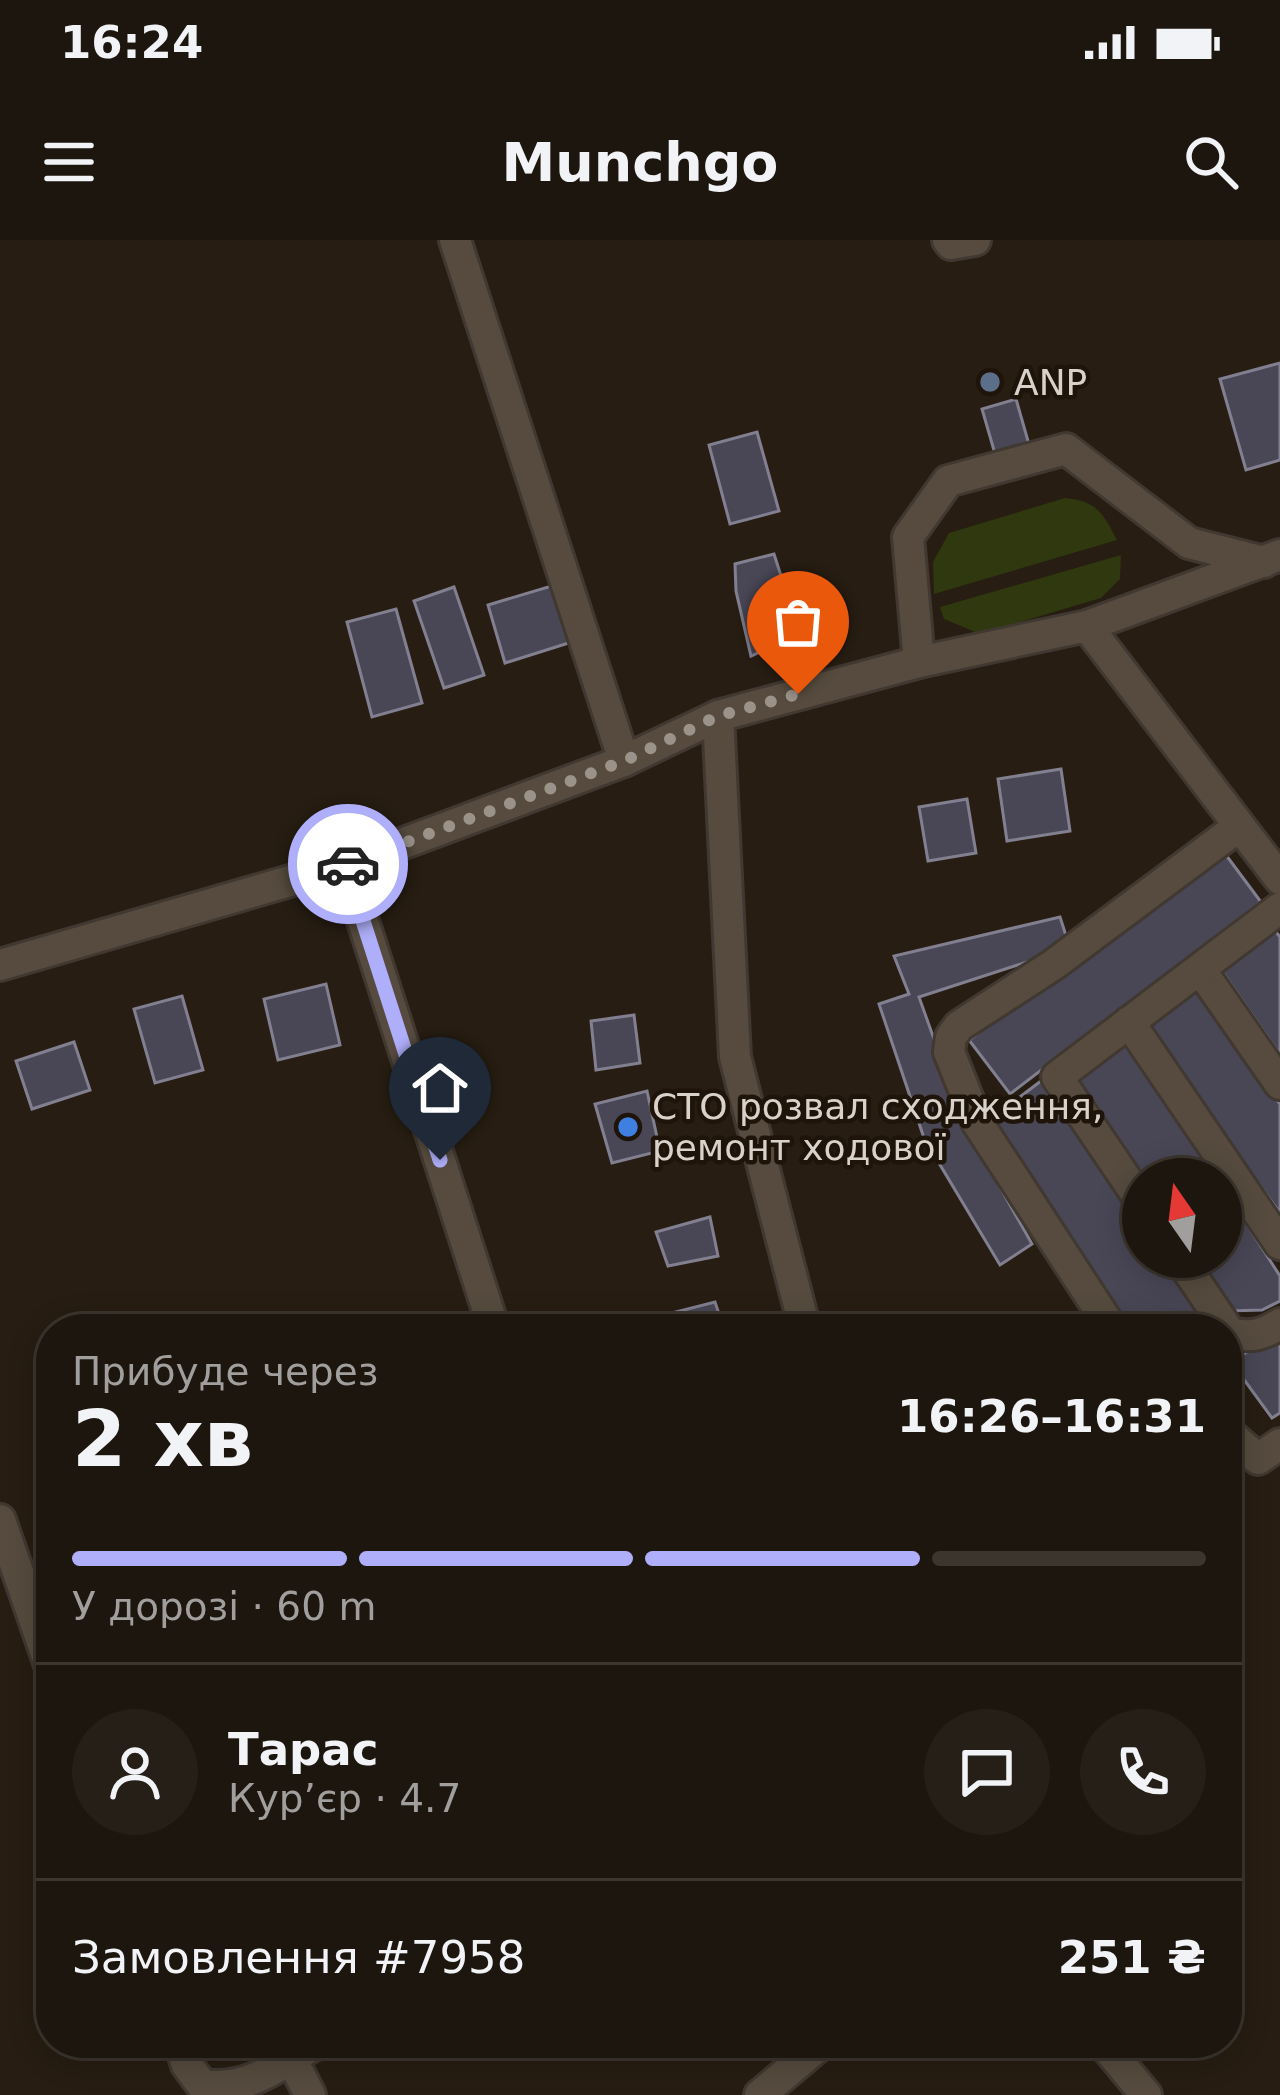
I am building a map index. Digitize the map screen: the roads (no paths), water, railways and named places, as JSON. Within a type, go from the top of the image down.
[{"type":"street","points":[[455,240],[624,761]]},
{"type":"street","points":[[948,240],[951,244],[975,240]]},
{"type":"street","points":[[919,662],[908,537],[948,481],[1066,449],[1189,543],[1272,558]]},
{"type":"street","points":[[0,965],[345,865],[624,761],[718,716],[919,662],[1088,626],[1272,558]]},
{"type":"street","points":[[1088,626],[1280,879]]},
{"type":"street","points":[[718,716],[735,1057],[801,1314]]},
{"type":"street","points":[[1102,1314],[977,1122],[949,1052],[951,1037],[958,1026],[1053,965],[1238,827]]},
{"type":"street","points":[[345,865],[489,1314]]},
{"type":"street","points":[[1122,1173],[1057,1077],[1280,908]]},
{"type":"street","points":[[1200,969],[1280,1084]]},
{"type":"street","points":[[1129,1022],[1280,1244]]},
{"type":"street","points":[[1193,1278],[1217,1314]]},
{"type":"street","points":[[1242,1336],[1263,1334],[1280,1324]]},
{"type":"street","points":[[1242,1445],[1258,1459],[1280,1444]]},
{"type":"street","points":[[0,1520],[36,1624]]},
{"type":"street","points":[[185,2058],[202,2085],[224,2088],[251,2081],[290,2058]]},
{"type":"street","points":[[305,2058],[310,2095]]},
{"type":"street","points":[[760,2095],[804,2058]]},
{"type":"street","points":[[1115,2058],[1146,2095]]},
{"type":"place","name":"ANP","points":[[990,382]]},
{"type":"place","name":"СТО розвал сходження, ремонт ходової","points":[[628,1127]]}]
